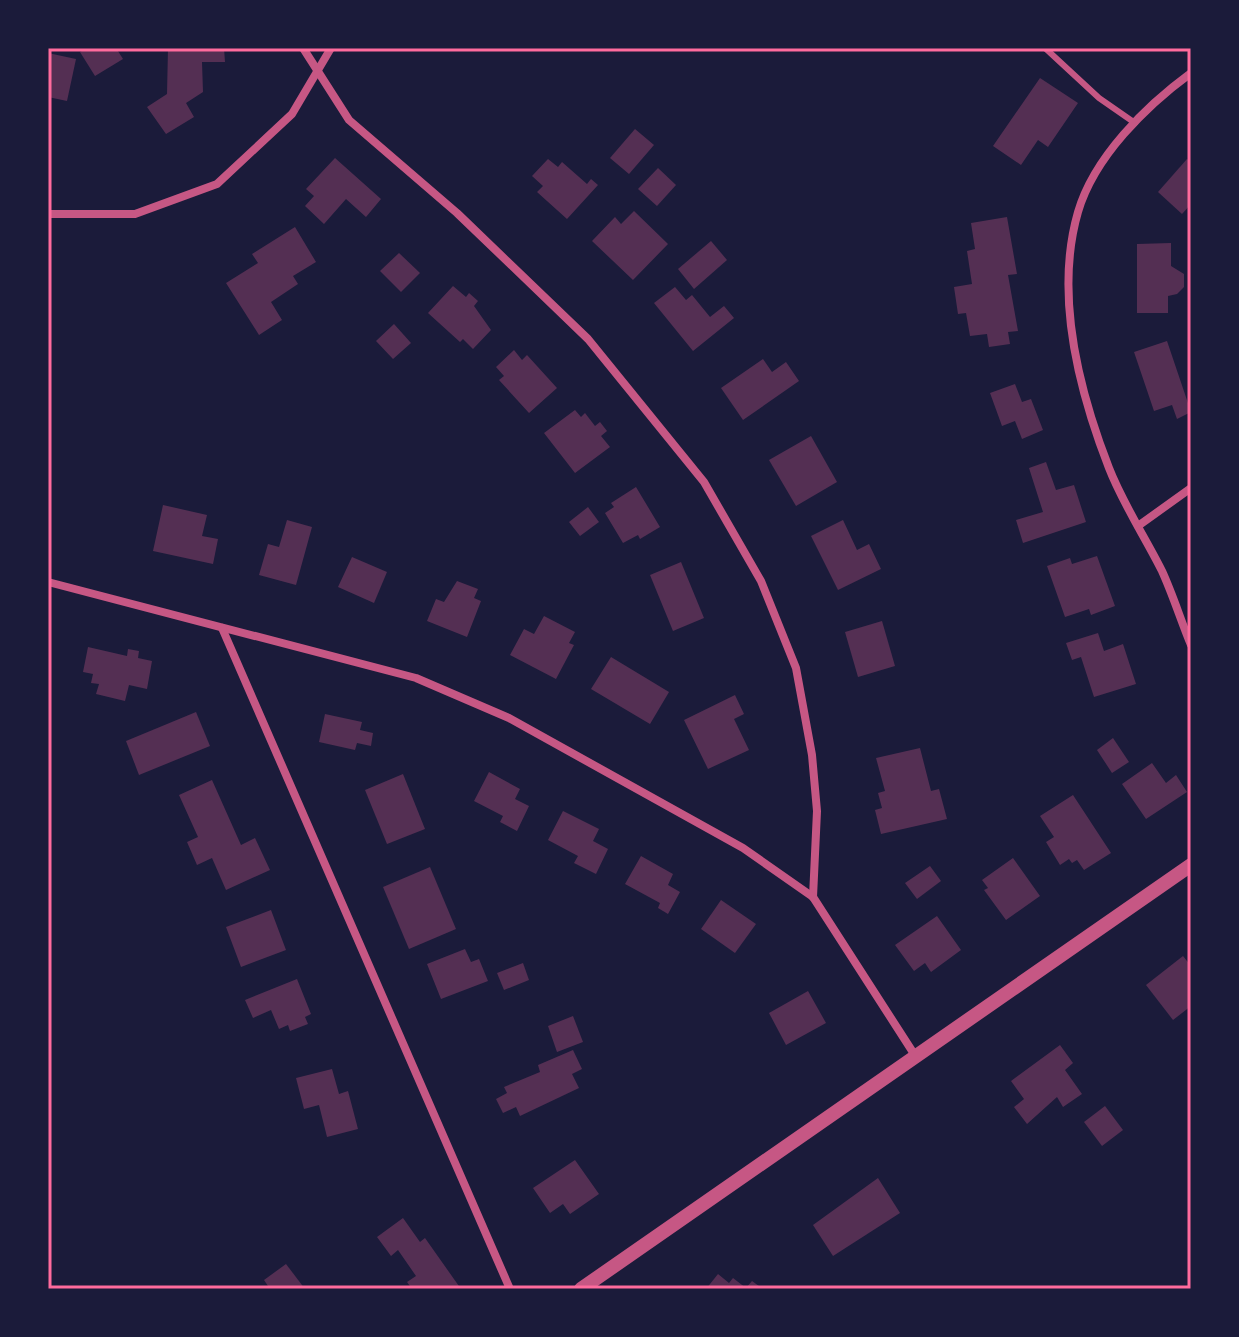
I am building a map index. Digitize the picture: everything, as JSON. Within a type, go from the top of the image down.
[{"type":"street","points":[[303,48],[349,120],[457,213],[588,339],[704,482],[761,581],[796,668],[812,755],[816,797],[813,897]]},
{"type":"street","points":[[48,214],[135,214],[217,184],[292,114],[331,48]]},
{"type":"street","points":[[1191,73],[1155,100],[1109,153],[1078,212],[1069,276],[1076,362],[1110,469],[1163,574],[1191,645]]},
{"type":"street","points":[[1138,526],[1191,488]]},
{"type":"street","points":[[48,582],[330,653],[416,678],[509,718],[743,848],[813,897],[916,1057]]},
{"type":"street","points":[[222,628],[510,1289]]},
{"type":"street","points":[[581,1289],[1191,865]]},
{"type":"lane","points":[[1045,48],[1099,98],[1135,123]]},
{"type":"building","points":[[87,48],[116,48],[123,59],[95,76],[80,52]]},
{"type":"building","points":[[168,48],[224,48],[225,62],[202,62],[203,92],[186,103],[194,117],[166,134],[147,107],[167,94]]},
{"type":"building","points":[[48,53],[76,59],[67,101],[48,97]]},
{"type":"building","points":[[1040,78],[1078,103],[1048,147],[1038,140],[1021,165],[993,146]]},
{"type":"building","points":[[635,129],[654,145],[629,174],[610,158]]},
{"type":"building","points":[[335,158],[381,199],[366,217],[346,199],[324,224],[305,206],[314,196],[306,189]]},
{"type":"building","points":[[548,159],[558,167],[562,162],[587,184],[591,179],[598,185],[567,219],[537,192],[543,186],[532,176]]},
{"type":"building","points":[[1187,159],[1191,162],[1191,204],[1182,214],[1158,192]]},
{"type":"building","points":[[658,168],[676,185],[657,206],[638,189]]},
{"type":"building","points":[[634,211],[668,244],[633,280],[592,241],[615,217],[621,224]]},
{"type":"building","points":[[1007,217],[1017,274],[1008,275],[1018,331],[1008,332],[1010,344],[989,347],[987,334],[970,336],[966,313],[958,314],[954,287],[972,284],[967,251],[975,249],[971,223]]},
{"type":"building","points":[[295,227],[316,262],[293,276],[298,284],[271,302],[282,320],[259,335],[226,283],[258,263],[252,254]]},
{"type":"building","points":[[711,241],[727,260],[694,289],[678,269]]},
{"type":"building","points":[[1171,243],[1171,266],[1184,274],[1184,287],[1177,294],[1168,296],[1168,313],[1137,313],[1137,244]]},
{"type":"building","points":[[399,253],[420,273],[401,292],[380,271]]},
{"type":"building","points":[[453,286],[466,297],[469,293],[478,301],[474,306],[491,330],[473,349],[463,339],[460,342],[428,313]]},
{"type":"building","points":[[675,287],[686,300],[692,295],[710,317],[724,306],[734,318],[693,351],[654,303]]},
{"type":"building","points":[[394,324],[411,343],[393,359],[376,341]]},
{"type":"building","points":[[1167,341],[1191,412],[1177,419],[1172,405],[1154,411],[1134,352]]},
{"type":"building","points":[[514,350],[522,360],[527,355],[557,388],[529,413],[499,380],[504,376],[496,367]]},
{"type":"building","points":[[763,359],[772,372],[786,362],[799,381],[743,420],[721,388]]},
{"type":"building","points":[[1015,384],[1022,402],[1031,399],[1043,430],[1022,439],[1015,421],[1002,426],[990,393]]},
{"type":"building","points":[[575,410],[581,417],[585,413],[595,426],[600,422],[607,431],[601,436],[610,447],[575,473],[544,433]]},
{"type":"building","points":[[811,436],[837,482],[796,506],[769,460]]},
{"type":"building","points":[[1046,462],[1056,490],[1074,485],[1086,522],[1023,543],[1016,520],[1043,512],[1029,468]]},
{"type":"building","points":[[636,487],[660,527],[640,539],[638,535],[623,543],[605,513],[614,507],[611,503]]},
{"type":"building","points":[[163,505],[207,515],[202,536],[218,539],[213,564],[153,551]]},
{"type":"building","points":[[588,507],[599,522],[580,536],[569,522]]},
{"type":"building","points":[[287,520],[312,527],[296,585],[259,575],[268,544],[279,547]]},
{"type":"building","points":[[843,520],[857,550],[869,544],[881,569],[838,590],[811,536]]},
{"type":"building","points":[[1097,556],[1115,606],[1091,615],[1089,609],[1065,617],[1047,566],[1070,558],[1072,564]]},
{"type":"building","points":[[352,557],[387,572],[374,603],[338,587]]},
{"type":"building","points":[[681,562],[704,618],[673,631],[650,575]]},
{"type":"building","points":[[457,581],[478,589],[474,598],[481,601],[467,637],[427,621],[436,599],[444,602]]},
{"type":"building","points":[[544,616],[575,632],[569,643],[574,645],[556,679],[510,655],[524,629],[534,634]]},
{"type":"building","points":[[882,621],[895,666],[858,677],[845,632]]},
{"type":"building","points":[[1098,633],[1104,651],[1123,644],[1136,684],[1094,697],[1081,657],[1072,660],[1066,643]]},
{"type":"building","points":[[88,647],[127,656],[128,649],[139,651],[138,658],[152,661],[147,689],[129,685],[125,701],[96,694],[99,684],[91,683],[93,674],[83,672]]},
{"type":"building","points":[[611,657],[669,692],[650,724],[591,689]]},
{"type":"building","points":[[735,695],[744,714],[734,719],[749,750],[708,769],[684,720]]},
{"type":"building","points":[[196,712],[210,746],[139,775],[126,741]]},
{"type":"building","points":[[325,714],[362,722],[360,730],[373,733],[371,746],[357,743],[355,750],[319,742]]},
{"type":"building","points":[[1113,738],[1129,762],[1112,773],[1097,750]]},
{"type":"building","points":[[920,748],[931,791],[939,789],[947,819],[881,834],[875,810],[882,808],[878,793],[885,791],[876,758]]},
{"type":"building","points":[[1152,763],[1166,783],[1176,775],[1187,792],[1146,819],[1122,784]]},
{"type":"building","points":[[489,772],[520,789],[515,799],[529,806],[517,831],[500,822],[503,816],[474,801]]},
{"type":"building","points":[[403,774],[425,829],[387,844],[365,790]]},
{"type":"building","points":[[212,780],[241,845],[255,838],[270,870],[226,890],[212,858],[197,865],[187,842],[198,837],[179,795]]},
{"type":"building","points":[[1073,795],[1111,853],[1084,870],[1077,860],[1072,863],[1069,859],[1060,865],[1046,842],[1054,837],[1040,816]]},
{"type":"building","points":[[563,811],[599,829],[593,841],[608,849],[596,874],[574,863],[578,856],[548,840]]},
{"type":"building","points":[[641,856],[673,874],[668,885],[680,892],[668,914],[658,908],[660,903],[625,884]]},
{"type":"building","points":[[1013,858],[1040,896],[1006,920],[984,890],[988,888],[982,880]]},
{"type":"building","points":[[930,866],[941,881],[917,899],[905,883]]},
{"type":"building","points":[[430,867],[456,929],[409,949],[383,887]]},
{"type":"building","points":[[721,900],[756,924],[735,953],[701,929]]},
{"type":"building","points":[[271,910],[286,950],[241,967],[226,927]]},
{"type":"building","points":[[937,916],[961,950],[931,972],[925,963],[914,971],[895,945]]},
{"type":"building","points":[[465,949],[471,962],[479,959],[488,981],[441,999],[427,964]]},
{"type":"building","points":[[1183,956],[1191,966],[1191,1006],[1173,1020],[1146,985]]},
{"type":"building","points":[[523,963],[529,980],[504,990],[497,973]]},
{"type":"building","points":[[297,979],[311,1014],[305,1017],[308,1024],[290,1031],[288,1025],[279,1029],[271,1010],[253,1018],[245,1000]]},
{"type":"building","points":[[808,991],[826,1023],[786,1045],[769,1013]]},
{"type":"building","points":[[573,1016],[583,1042],[557,1052],[548,1026]]},
{"type":"building","points":[[1060,1045],[1073,1063],[1065,1070],[1082,1094],[1063,1107],[1057,1097],[1027,1124],[1014,1107],[1024,1099],[1011,1081]]},
{"type":"building","points":[[573,1050],[582,1069],[572,1074],[579,1088],[520,1116],[516,1107],[503,1113],[496,1099],[507,1093],[504,1087],[540,1072],[538,1065]]},
{"type":"building","points":[[332,1069],[339,1094],[348,1091],[358,1129],[327,1137],[319,1105],[304,1109],[296,1078]]},
{"type":"building","points":[[1105,1106],[1123,1130],[1102,1146],[1084,1122]]},
{"type":"building","points":[[575,1160],[599,1194],[570,1214],[563,1204],[550,1213],[533,1188]]},
{"type":"building","points":[[878,1178],[900,1213],[833,1256],[813,1225]]},
{"type":"building","points":[[403,1218],[420,1242],[425,1238],[461,1289],[412,1289],[407,1282],[416,1276],[398,1250],[391,1256],[377,1237]]},
{"type":"building","points":[[286,1264],[305,1289],[270,1289],[264,1280]]},
{"type":"building","points":[[718,1274],[729,1283],[733,1278],[746,1288],[752,1281],[763,1289],[706,1289]]}]
